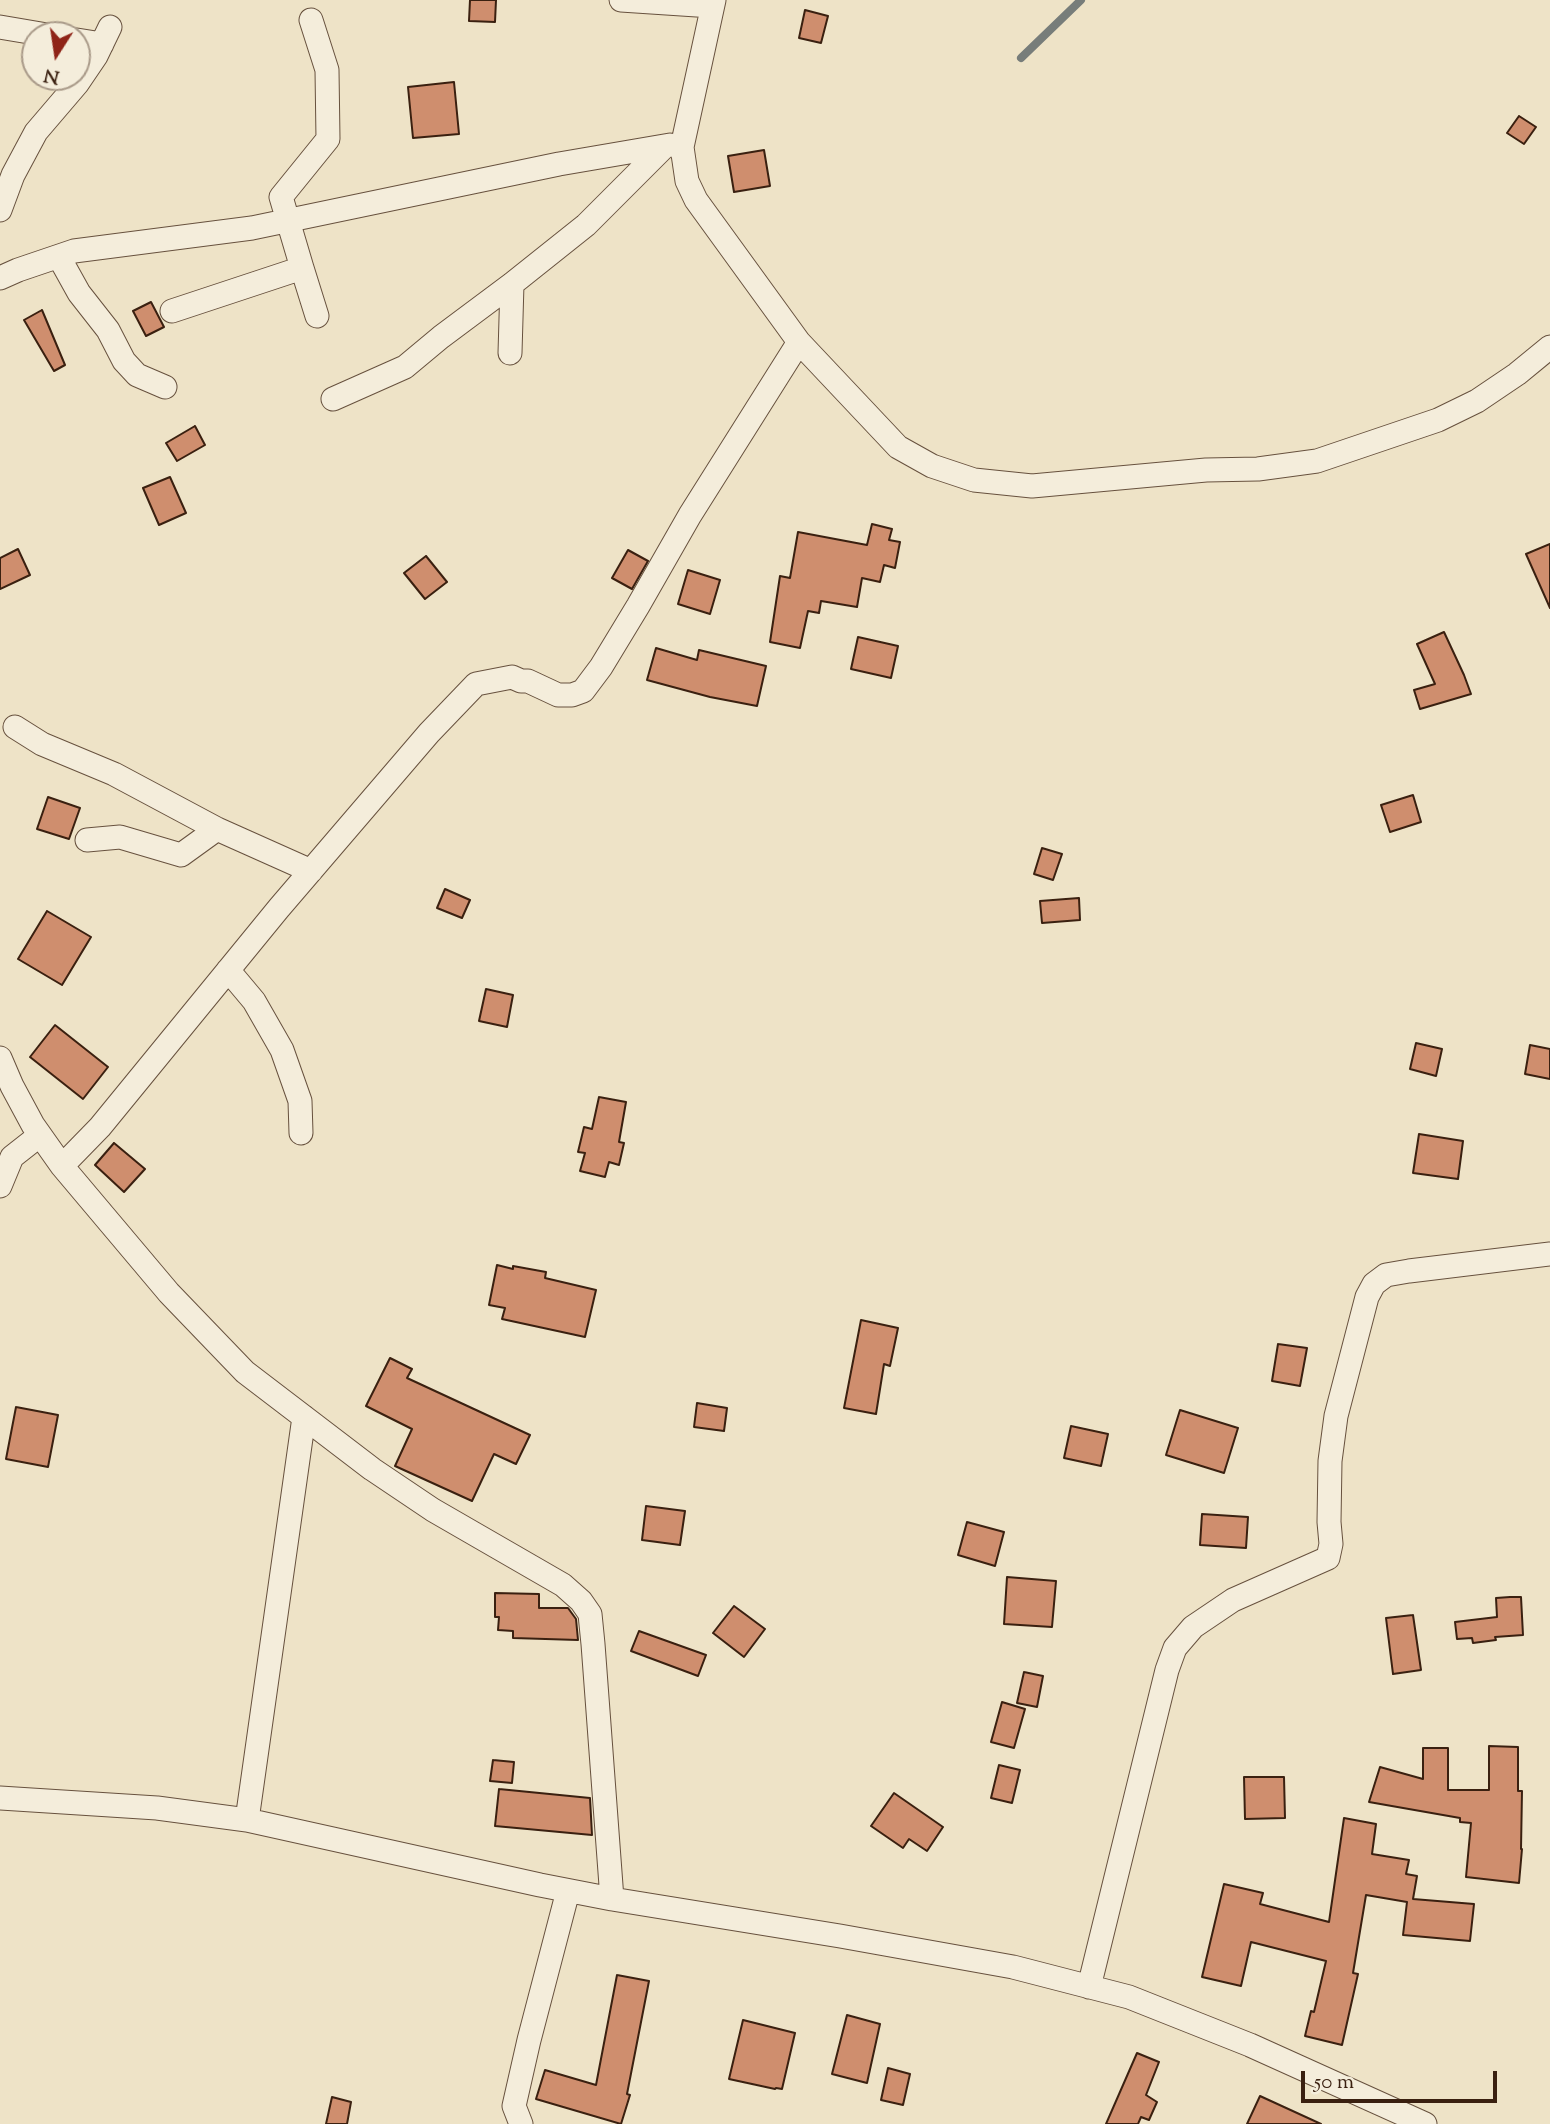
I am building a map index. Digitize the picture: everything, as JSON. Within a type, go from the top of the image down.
[{"type":"street","points":[[333,398],[405,367],[586,225],[673,147],[713,3],[621,0]]},
{"type":"street","points":[[311,20],[327,70],[328,139],[281,197],[317,316]]},
{"type":"street","points":[[0,27],[21,31]]},
{"type":"street","points":[[91,38],[106,36],[91,63]]},
{"type":"street","points":[[0,210],[13,175],[36,132],[70,91]]},
{"type":"street","points":[[0,278],[74,251],[253,228],[559,164],[673,147]]},
{"type":"street","points":[[673,147],[696,200],[799,342],[898,447],[932,466],[974,480],[1032,485],[1098,478],[1258,469],[1317,461],[1438,420],[1477,401],[1550,347]]},
{"type":"street","points":[[58,257],[79,293],[108,330],[124,361],[137,375],[165,387]]},
{"type":"street","points":[[172,311],[302,268]]},
{"type":"street","points":[[510,353],[512,284]]},
{"type":"street","points":[[62,1166],[100,1127],[228,970],[429,733],[476,684],[512,677],[528,681],[558,695],[572,695],[583,691],[601,667],[690,515],[799,342]]},
{"type":"street","points":[[15,727],[42,744],[114,774],[217,829],[312,871]]},
{"type":"street","points":[[87,840],[120,837],[181,855],[217,829]]},
{"type":"street","points":[[228,970],[254,1001],[282,1050],[300,1101],[301,1133]]},
{"type":"street","points":[[0,1058],[12,1086],[40,1135],[62,1166],[169,1293],[245,1371],[372,1469],[433,1510],[563,1584],[581,1601],[590,1614],[612,1899]]},
{"type":"street","points":[[0,1186],[12,1157],[40,1135]]},
{"type":"street","points":[[1089,1987],[1167,1670],[1175,1648],[1193,1628],[1233,1600],[1328,1558],[1331,1544],[1330,1461],[1335,1416],[1367,1297],[1374,1284],[1386,1275],[1409,1271],[1550,1254]]},
{"type":"street","points":[[247,1820],[304,1417]]},
{"type":"street","points":[[0,1798],[157,1808],[247,1820],[568,1891],[1013,1967],[1129,1997],[1250,2045],[1425,2124]]},
{"type":"street","points":[[521,2124],[514,2106],[568,1891]]},
{"type":"building","points":[[470,0],[496,0],[495,22],[469,21]]},
{"type":"building","points":[[805,10],[828,16],[821,43],[799,38]]},
{"type":"building","points":[[454,82],[459,134],[413,138],[408,87]]},
{"type":"building","points":[[1519,116],[1536,127],[1524,144],[1507,133]]},
{"type":"building","points":[[764,150],[770,186],[734,192],[728,156]]},
{"type":"building","points":[[151,302],[164,327],[146,336],[133,311]]},
{"type":"building","points":[[42,310],[65,365],[54,371],[24,320]]},
{"type":"building","points":[[195,426],[205,445],[177,461],[166,443]]},
{"type":"building","points":[[170,477],[186,513],[159,525],[143,488]]},
{"type":"building","points":[[872,524],[892,529],[889,540],[900,542],[895,568],[884,565],[880,582],[862,578],[857,607],[821,601],[819,613],[808,611],[800,648],[770,642],[780,576],[790,578],[798,532],[867,545]]},
{"type":"building","points":[[1550,544],[1550,608],[1526,554]]},
{"type":"building","points":[[18,549],[30,575],[0,589],[0,558]]},
{"type":"building","points":[[628,550],[648,561],[632,589],[612,578]]},
{"type":"building","points":[[426,556],[447,582],[425,599],[404,573]]},
{"type":"building","points":[[688,570],[720,580],[710,614],[678,604]]},
{"type":"building","points":[[1444,632],[1471,694],[1420,709],[1414,690],[1435,684],[1417,644]]},
{"type":"building","points":[[858,637],[898,646],[891,678],[851,669]]},
{"type":"building","points":[[656,648],[697,660],[699,650],[766,666],[757,706],[647,680]]},
{"type":"building","points":[[1413,795],[1421,822],[1390,832],[1381,805]]},
{"type":"building","points":[[48,797],[80,808],[69,839],[37,829]]},
{"type":"building","points":[[1042,848],[1062,854],[1053,880],[1034,874]]},
{"type":"building","points":[[445,889],[470,900],[462,918],[437,908]]},
{"type":"building","points":[[1079,898],[1080,920],[1042,923],[1040,901]]},
{"type":"building","points":[[47,911],[91,937],[62,985],[18,959]]},
{"type":"building","points":[[486,989],[513,995],[507,1027],[479,1021]]},
{"type":"building","points":[[55,1025],[108,1067],[83,1099],[30,1057]]},
{"type":"building","points":[[1416,1043],[1442,1049],[1436,1076],[1410,1069]]},
{"type":"building","points":[[1530,1045],[1550,1049],[1550,1079],[1525,1074]]},
{"type":"building","points":[[599,1097],[626,1102],[619,1142],[624,1143],[619,1165],[609,1162],[605,1177],[580,1171],[585,1153],[578,1152],[584,1127],[592,1129]]},
{"type":"building","points":[[1419,1134],[1463,1141],[1458,1179],[1413,1173]]},
{"type":"building","points":[[114,1143],[145,1169],[124,1192],[95,1165]]},
{"type":"building","points":[[497,1265],[546,1272],[545,1278],[596,1290],[585,1337],[502,1319],[505,1308],[489,1305]]},
{"type":"building","points":[[861,1320],[898,1328],[890,1366],[884,1364],[876,1414],[844,1408]]},
{"type":"building","points":[[1278,1344],[1307,1348],[1300,1386],[1272,1381]]},
{"type":"building","points":[[390,1358],[412,1369],[407,1378],[530,1435],[516,1464],[494,1454],[472,1501],[395,1466],[412,1429],[366,1406]]},
{"type":"building","points":[[697,1403],[727,1408],[724,1431],[694,1427]]},
{"type":"building","points":[[16,1407],[58,1415],[48,1467],[6,1459]]},
{"type":"building","points":[[1180,1410],[1238,1428],[1224,1473],[1166,1455]]},
{"type":"building","points":[[1071,1426],[1108,1434],[1101,1466],[1064,1458]]},
{"type":"building","points":[[646,1506],[685,1511],[680,1545],[642,1540]]},
{"type":"building","points":[[1202,1514],[1248,1517],[1246,1548],[1200,1545]]},
{"type":"building","points":[[967,1522],[1004,1532],[995,1566],[958,1555]]},
{"type":"building","points":[[1007,1577],[1056,1581],[1052,1627],[1004,1624]]},
{"type":"building","points":[[495,1593],[539,1594],[539,1608],[568,1608],[576,1619],[578,1640],[513,1638],[513,1631],[498,1630]]},
{"type":"building","points":[[1521,1597],[1523,1635],[1495,1637],[1496,1640],[1473,1643],[1472,1638],[1457,1639],[1455,1622],[1497,1617],[1496,1598]]},
{"type":"building","points":[[734,1606],[765,1629],[744,1657],[713,1633]]},
{"type":"building","points":[[1413,1615],[1421,1670],[1393,1674],[1386,1618]]},
{"type":"building","points":[[639,1631],[706,1655],[698,1676],[631,1651]]},
{"type":"building","points":[[1024,1672],[1043,1676],[1037,1707],[1017,1703]]},
{"type":"building","points":[[1002,1702],[1025,1709],[1014,1748],[991,1742]]},
{"type":"building","points":[[1489,1746],[1518,1747],[1518,1791],[1522,1791],[1519,1883],[1466,1877],[1471,1823],[1460,1822],[1460,1818],[1369,1802],[1380,1767],[1423,1779],[1423,1748],[1448,1748],[1448,1790],[1489,1790]]},
{"type":"building","points":[[493,1760],[514,1762],[512,1783],[490,1781]]},
{"type":"building","points":[[999,1765],[1020,1770],[1012,1803],[991,1798]]},
{"type":"building","points":[[1244,1777],[1284,1777],[1285,1818],[1245,1819]]},
{"type":"building","points":[[499,1789],[590,1798],[592,1835],[495,1826]]},
{"type":"building","points":[[894,1793],[943,1827],[927,1851],[909,1839],[903,1848],[871,1826]]},
{"type":"building","points":[[1344,1818],[1376,1824],[1372,1854],[1409,1860],[1406,1874],[1417,1876],[1413,1899],[1474,1904],[1470,1941],[1403,1935],[1407,1902],[1366,1895],[1353,1973],[1358,1974],[1342,2045],[1305,2036],[1311,2011],[1314,2012],[1326,1961],[1251,1942],[1241,1986],[1202,1977],[1224,1884],[1263,1893],[1260,1904],[1329,1922]]},
{"type":"building","points":[[617,1975],[649,1981],[627,2094],[630,2095],[621,2124],[536,2099],[545,2070],[596,2085]]},
{"type":"building","points":[[847,2015],[880,2024],[867,2083],[832,2074]]},
{"type":"building","points":[[743,2020],[795,2033],[782,2089],[729,2079]]},
{"type":"building","points":[[1137,2053],[1159,2062],[1146,2095],[1157,2102],[1149,2120],[1141,2117],[1138,2124],[1106,2124]]},
{"type":"building","points":[[888,2068],[910,2074],[903,2105],[881,2100]]},
{"type":"building","points":[[1260,2096],[1321,2124],[1247,2124]]},
{"type":"building","points":[[332,2097],[351,2102],[347,2124],[326,2124]]},
{"type":"waterway","points":[[1021,58],[1081,0]]}]
